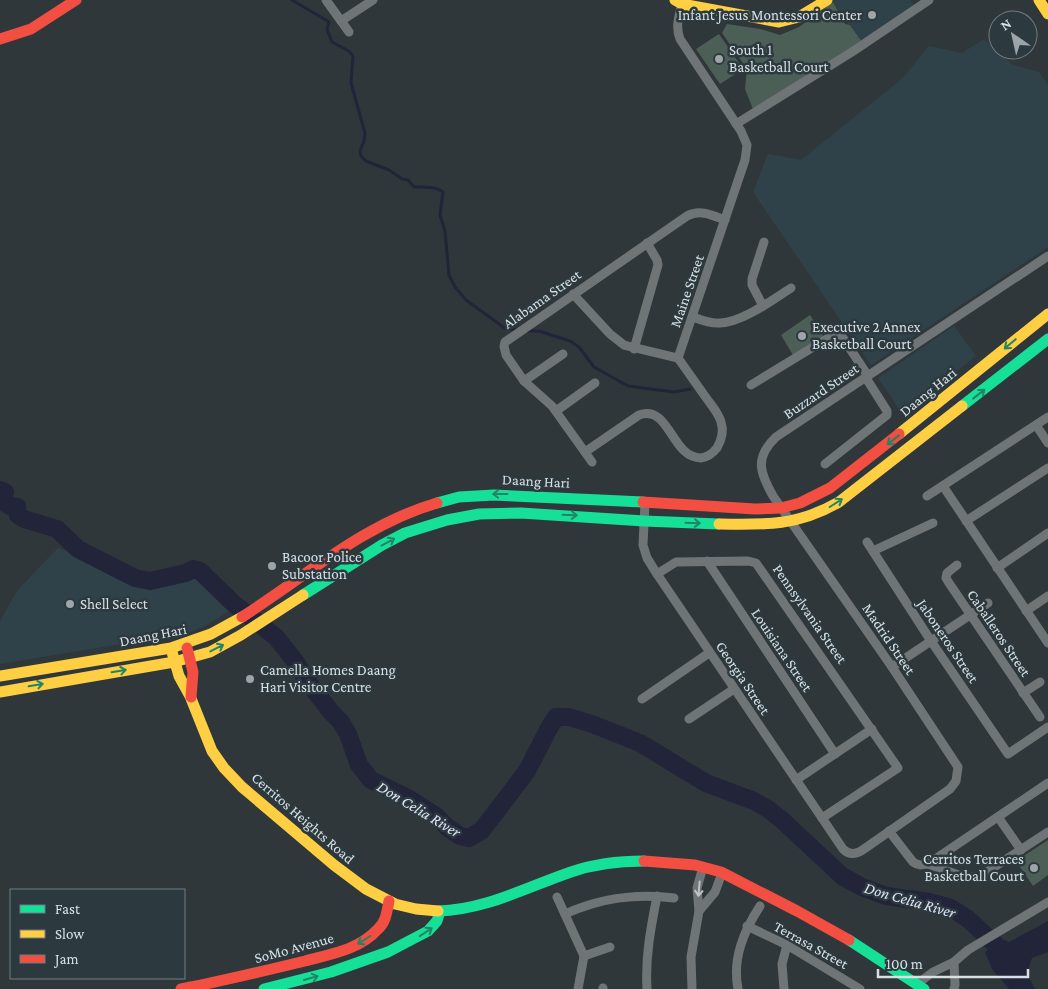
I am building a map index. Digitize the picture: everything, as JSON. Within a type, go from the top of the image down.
[{"type":"main road","points":[[0,39],[11,38],[32,30],[76,0]]},
{"type":"main road","points":[[1039,0],[1048,14]]},
{"type":"main road","points":[[679,2],[779,22],[788,22],[798,18],[822,2]]},
{"type":"main road","name":"Daang Hari","points":[[0,676],[70,666],[186,645],[207,637],[233,623],[351,544],[383,525],[407,513],[450,499],[492,494],[755,509],[781,508],[810,499],[830,488],[952,393],[1048,314]]},
{"type":"main road","name":"Daang Hari","points":[[0,692],[174,662],[210,652],[382,545],[405,533],[447,520],[479,514],[514,513],[644,521],[758,525],[792,522],[824,511],[839,502],[1048,339]]},
{"type":"main road","points":[[952,393],[963,406]]},
{"type":"main road","name":"Cerritos Heights Road","points":[[186,645],[194,672],[191,697]]},
{"type":"main road","name":"Cerritos Heights Road","points":[[170,648],[179,677],[191,697],[208,745],[226,769],[237,781],[344,873],[376,895],[389,901],[405,906],[440,911],[455,910],[498,900],[572,872],[595,866],[641,860],[703,867],[722,873],[825,925],[921,987]]},
{"type":"main road","points":[[70,666],[71,679]]},
{"type":"main road","name":"SoMo Avenue","points":[[182,989],[280,968],[355,946],[368,939],[382,925],[387,914],[389,901]]},
{"type":"main road","points":[[264,989],[331,972],[388,952],[428,931],[437,921],[440,911]]},
{"type":"street","points":[[326,0],[349,32]]},
{"type":"street","points":[[341,21],[373,0]]},
{"type":"street","points":[[736,124],[852,52],[929,0]]},
{"type":"street","name":"Maine Street","points":[[678,358],[747,153],[744,138],[736,124],[680,39],[677,30],[679,2]]},
{"type":"street","name":"Alabama Street","points":[[592,462],[556,411],[524,382],[504,351],[504,346],[508,339],[536,319],[692,214],[704,213],[725,220]]},
{"type":"street","points":[[763,306],[752,285],[752,279],[764,242]]},
{"type":"street","points":[[634,349],[658,265],[647,243]]},
{"type":"street","name":"Buzzard Street","points":[[792,522],[781,508],[760,467],[765,450],[776,437],[1048,256]]},
{"type":"street","points":[[693,317],[711,322],[728,322],[763,306],[792,288]]},
{"type":"street","points":[[573,294],[617,341],[634,349],[678,358],[722,424],[720,443],[710,455],[702,458],[685,452],[659,418],[644,413],[585,452]]},
{"type":"street","points":[[751,385],[832,335],[842,338],[887,411],[887,416],[825,464]]},
{"type":"street","points":[[524,382],[563,354]]},
{"type":"street","points":[[556,411],[596,383]]},
{"type":"street","points":[[927,496],[1048,417]]},
{"type":"street","points":[[1036,425],[1048,443]]},
{"type":"street","points":[[966,522],[1048,468]]},
{"type":"street","points":[[943,486],[1048,644]]},
{"type":"street","name":"Georgia Street","points":[[645,503],[645,553],[656,574],[843,849],[852,854],[864,849],[889,831]]},
{"type":"street","name":"Madrid Street","points":[[792,522],[958,767],[956,781],[950,789],[889,831]]},
{"type":"street","points":[[873,552],[933,523]]},
{"type":"street","points":[[997,568],[1048,533]]},
{"type":"street","name":"Jaboneros Street","points":[[867,542],[931,641],[1008,754],[1048,727]]},
{"type":"street","name":"Louisiana Street","points":[[707,561],[835,754]]},
{"type":"street","name":"Pennsylvania Street","points":[[656,574],[676,562],[748,561],[756,563],[872,729],[898,768],[822,818]]},
{"type":"street","name":"Caballeros Street","points":[[956,565],[947,573],[946,578],[1040,717]]},
{"type":"street","points":[[1026,611],[1048,596]]},
{"type":"street","points":[[892,667],[988,603]]},
{"type":"street","points":[[642,699],[709,653]]},
{"type":"street","points":[[1023,693],[1040,682]]},
{"type":"street","points":[[690,719],[734,689]]},
{"type":"street","points":[[796,780],[872,729]]},
{"type":"street","points":[[889,831],[913,862],[922,865],[928,864],[1048,783]]},
{"type":"street","points":[[998,817],[1021,850]]},
{"type":"street","points":[[928,864],[954,874],[972,878],[986,873],[1048,832]]},
{"type":"street","points":[[692,989],[690,956],[699,911],[697,888],[703,867]]},
{"type":"street","points":[[699,911],[715,892],[722,873]]},
{"type":"street","points":[[565,914],[586,905],[611,899],[639,896],[674,898]]},
{"type":"street","points":[[647,989],[648,944],[657,896]]},
{"type":"street","points":[[557,897],[584,956],[578,989]]},
{"type":"street","points":[[921,987],[933,972],[954,962],[968,950],[1002,928],[1048,902]]},
{"type":"street","points":[[738,989],[737,965],[740,944],[747,926],[760,906]]},
{"type":"street","name":"Terrasa Street","points":[[747,926],[787,945],[855,988]]},
{"type":"street","points":[[784,989],[782,964],[787,945]]},
{"type":"street","points":[[584,956],[610,947]]},
{"type":"street","points":[[954,962],[954,989]]},
{"type":"shaded area","name":"Infant Jesus Montessori Center","points":[[910,0],[915,7],[862,42],[833,1]]},
{"type":"shaded area","points":[[984,39],[988,43],[988,60],[1007,60],[1013,65],[1039,72],[1048,85],[1048,247],[871,365],[753,192],[768,154],[801,160],[903,78],[929,46],[962,53]]},
{"type":"shaded area","points":[[954,326],[976,356],[902,413],[878,378]]},
{"type":"shaded area","points":[[58,548],[108,568],[133,582],[151,585],[183,579],[203,579],[223,598],[231,610],[205,626],[188,633],[0,664],[0,621],[17,591]]},
{"type":"shaded area","points":[[1048,921],[1048,952],[1032,958],[1027,973],[1035,989],[1009,989],[992,969],[985,952],[1004,940],[1009,942]]},
{"type":"green space","points":[[833,2],[845,24],[850,25],[862,42],[753,109],[745,89],[747,69],[722,33],[727,24],[760,29],[780,35],[799,27]]},
{"type":"green space","name":"South 1 Basketball Court","points":[[719,34],[743,69],[720,84],[696,49]]},
{"type":"green space","name":"Executive 2 Annex Basketball Court","points":[[810,315],[823,336],[793,355],[781,335]]},
{"type":"green space","name":"Cerritos Terraces Basketball Court","points":[[1048,840],[1048,875],[1033,886],[1016,861]]},
{"type":"waterway","points":[[292,0],[329,22],[327,29],[332,42],[349,51],[353,56],[351,83],[365,133],[360,151],[361,156],[366,161],[389,170],[402,179],[408,180],[414,187],[433,188],[443,192],[440,215],[445,231],[449,275],[455,287],[466,300],[506,329],[518,330]]},
{"type":"waterway","points":[[524,331],[539,331],[570,341],[579,347],[594,367],[628,386],[674,392],[690,389]]},
{"type":"waterway","name":"Don Celia River","points":[[0,490],[5,492],[2,501],[10,506],[17,507],[18,515],[24,519],[57,529],[78,549],[135,578],[150,581],[186,573],[193,569],[200,571],[233,603],[276,637],[295,661],[308,682],[341,722],[348,734],[359,765],[371,780],[408,798],[436,816],[460,836],[469,838],[482,830],[527,771],[556,717],[569,717],[640,743],[706,783],[754,801],[768,809],[842,876],[862,887],[886,896],[929,902],[951,908],[968,919],[1011,959],[1021,989]]},
{"type":"traffic: fast","points":[[962,406],[1048,339]]},
{"type":"traffic: fast","points":[[437,503],[459,497],[494,495],[643,502]]},
{"type":"traffic: fast","points":[[303,595],[382,545],[405,533],[447,520],[479,514],[521,513],[719,524]]},
{"type":"traffic: fast","points":[[438,911],[472,907],[506,897],[589,867],[616,862],[644,861]]},
{"type":"traffic: fast","points":[[264,989],[331,972],[388,952],[428,931],[437,921],[440,911]]},
{"type":"traffic: fast","points":[[849,940],[924,989]]},
{"type":"traffic: slow","points":[[675,0],[682,4],[779,22],[799,17],[827,0]]},
{"type":"traffic: slow","points":[[1039,0],[1048,14]]},
{"type":"traffic: slow","points":[[899,434],[1048,314]]},
{"type":"traffic: slow","points":[[719,524],[766,524],[795,520],[824,510],[839,502],[962,406]]},
{"type":"traffic: slow","points":[[0,692],[174,662],[210,652],[241,635],[303,595]]},
{"type":"traffic: slow","points":[[0,676],[171,648],[211,634],[242,617]]},
{"type":"traffic: slow","points":[[172,652],[179,676],[190,696],[212,751],[224,768],[242,787],[334,865],[366,889],[395,904],[416,909],[438,911]]},
{"type":"traffic: jam","points":[[0,39],[31,29],[76,0]]},
{"type":"traffic: jam","points":[[643,502],[755,509],[781,508],[800,503],[830,488],[899,434]]},
{"type":"traffic: jam","points":[[242,617],[360,538],[410,512],[437,503]]},
{"type":"traffic: jam","points":[[187,648],[193,672],[191,697]]},
{"type":"traffic: jam","points":[[644,861],[695,865],[721,872],[849,940]]},
{"type":"traffic: jam","points":[[181,989],[305,961],[353,947],[381,926],[386,916],[389,901]]},
{"type":"place","name":"Infant Jesus Montessori Center","points":[[872,15]]},
{"type":"place","name":"South 1 Basketball Court","points":[[719,59]]},
{"type":"place","name":"Executive 2 Annex Basketball Court","points":[[802,336]]},
{"type":"place","name":"Bacoor Police Substation","points":[[272,566]]},
{"type":"place","name":"Shell Select","points":[[70,604]]},
{"type":"place","name":"Camella Homes Daang Hari Visitor Centre","points":[[250,679]]},
{"type":"place","name":"Cerritos Terraces Basketball Court","points":[[1034,868]]}]
